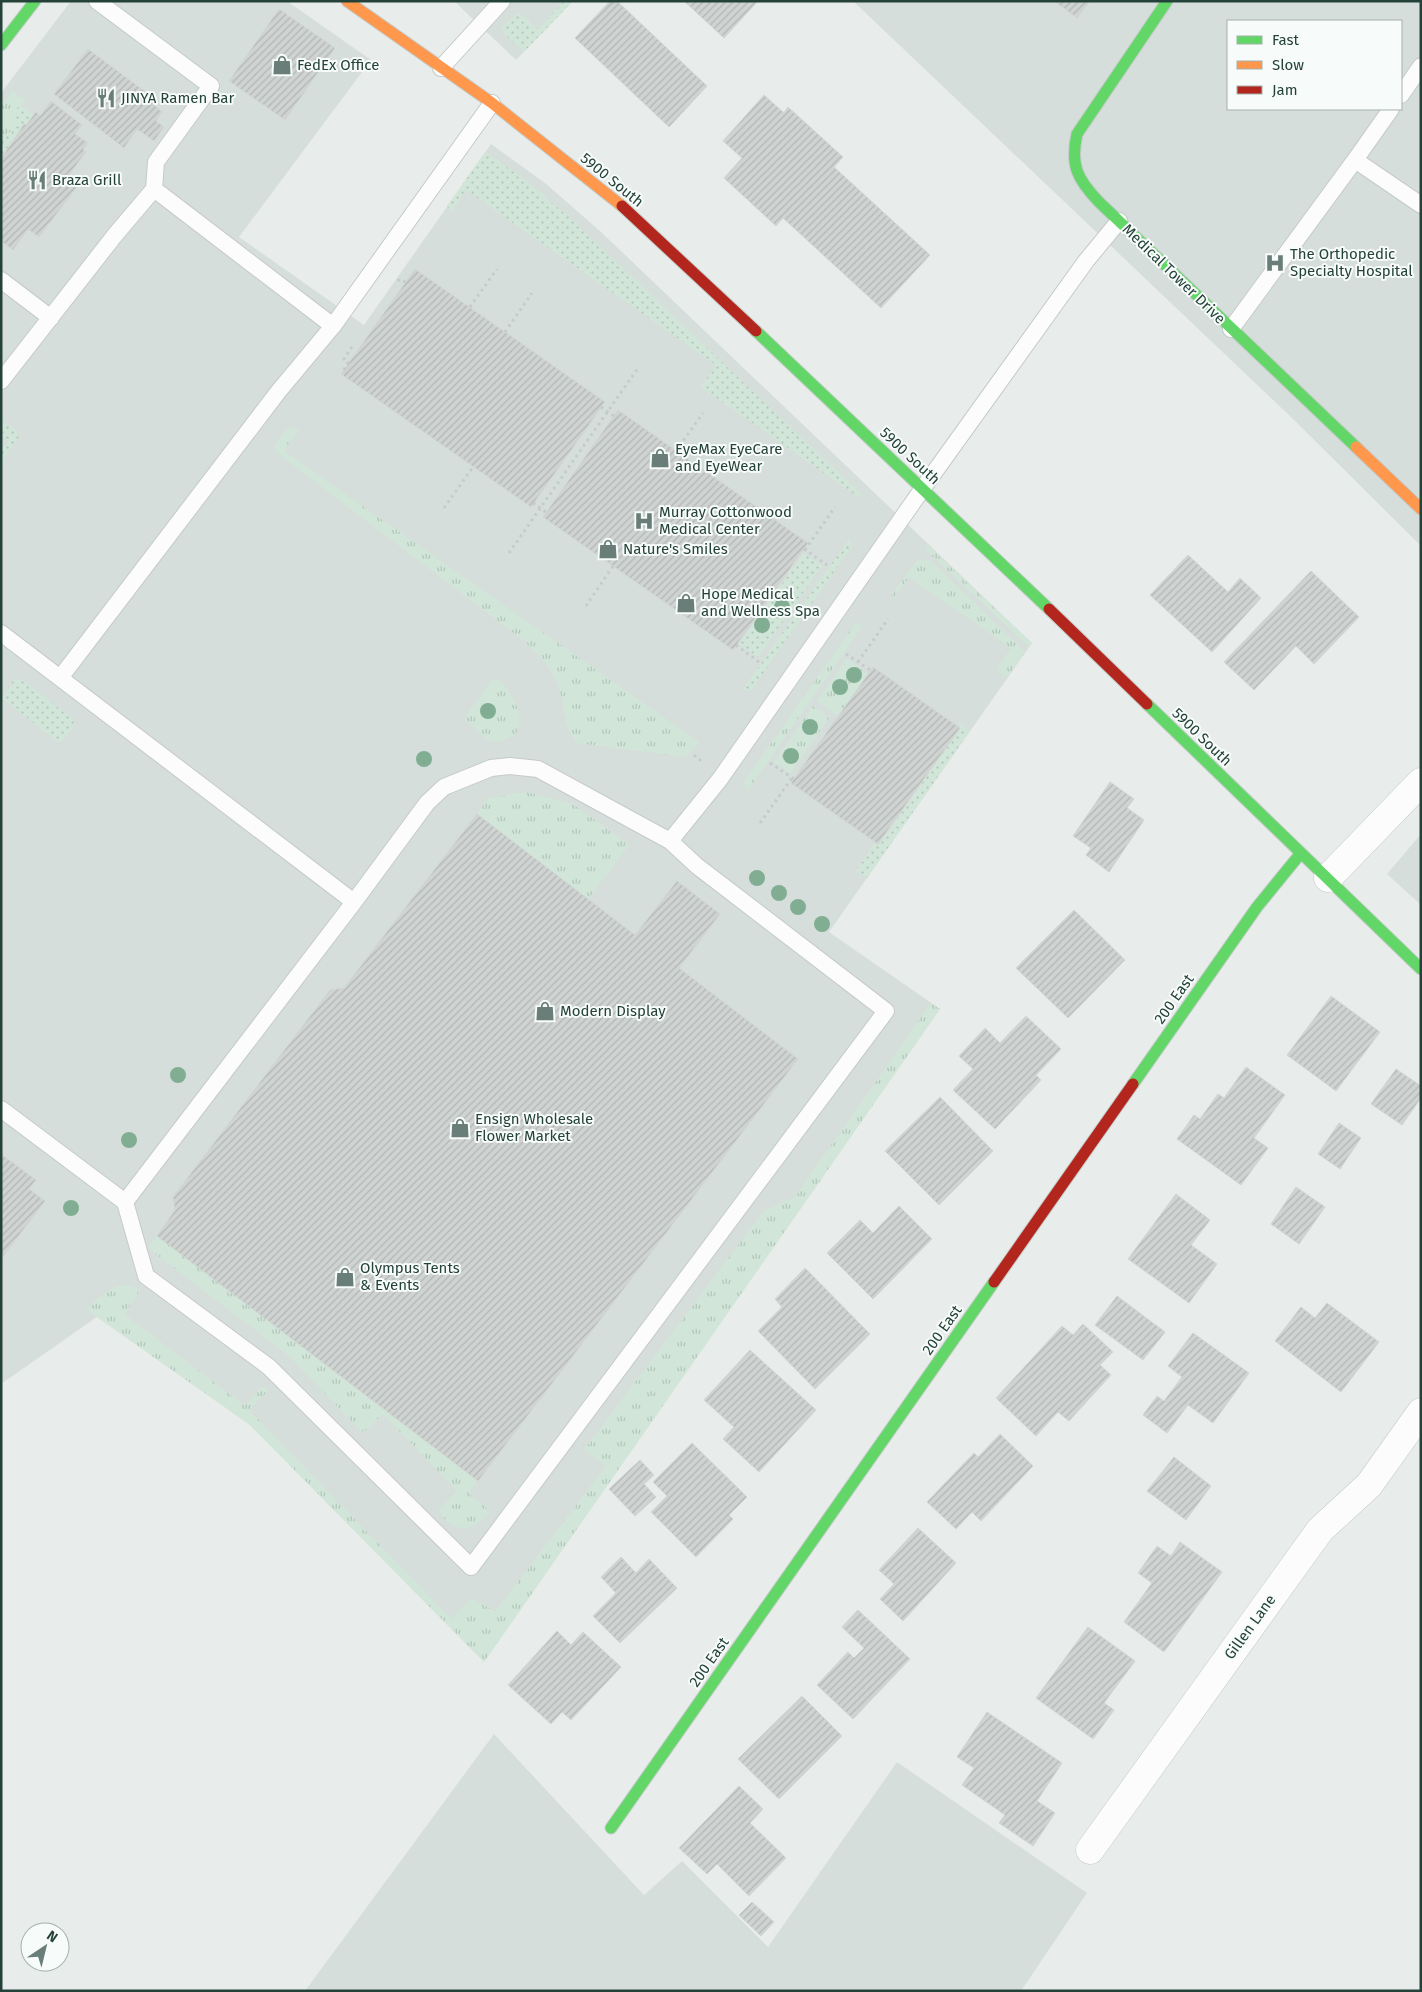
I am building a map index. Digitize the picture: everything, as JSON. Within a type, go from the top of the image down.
[{"type":"street","points":[[1,45],[35,1]]},
{"type":"street","name":"5900 South","points":[[347,1],[492,103],[619,203],[923,488],[1421,970]]},
{"type":"street","name":"Medical Tower Drive","points":[[1167,1],[1081,126],[1074,144],[1073,164],[1080,182],[1231,329],[1421,509]]},
{"type":"street","points":[[1328,878],[1421,782]]},
{"type":"street","name":"200 East","points":[[611,1828],[1257,907],[1302,853]]},
{"type":"street","name":"Gillen Lane","points":[[1090,1850],[1320,1530],[1369,1485],[1421,1412]]},
{"type":"lane","points":[[1,381],[154,189],[156,162],[212,86],[98,1]]},
{"type":"lane","points":[[441,68],[502,1]]},
{"type":"lane","points":[[1402,94],[1421,66]]},
{"type":"lane","points":[[60,678],[278,392],[333,326],[492,103]]},
{"type":"lane","points":[[1231,329],[1390,110]]},
{"type":"lane","points":[[1355,160],[1421,205]]},
{"type":"lane","points":[[154,189],[333,326]]},
{"type":"lane","points":[[670,841],[720,779],[923,488],[1086,261],[1119,221]]},
{"type":"lane","points":[[1,280],[51,318]]},
{"type":"lane","points":[[1,633],[354,902]]},
{"type":"lane","points":[[1,1109],[125,1202],[146,1276],[268,1367],[471,1567],[886,1011],[697,866],[670,841],[538,769],[510,766],[491,768],[444,787],[427,803],[354,902],[125,1202]]},
{"type":"path","points":[[470,307],[497,268]]},
{"type":"path","points":[[505,332],[532,294]]},
{"type":"path","points":[[344,370],[348,362]]},
{"type":"path","points":[[509,552],[638,368]]},
{"type":"path","points":[[601,407],[614,416]]},
{"type":"path","points":[[676,451],[702,413]]},
{"type":"path","points":[[444,508],[473,467]]},
{"type":"path","points":[[533,503],[546,512]]},
{"type":"path","points":[[827,565],[804,550],[835,507]]},
{"type":"path","points":[[586,606],[613,566]]},
{"type":"path","points":[[858,662],[888,619]]},
{"type":"path","points":[[736,645],[759,662]]},
{"type":"path","points":[[846,654],[870,670]]},
{"type":"path","points":[[760,823],[793,779],[770,763]]},
{"type":"shaded area","points":[[71,1],[287,1],[371,60],[239,237],[364,325],[491,144],[545,183],[600,231],[1032,643],[829,932],[940,1009],[484,1662],[250,1425],[97,1317],[1,1384],[1,93]]},
{"type":"shaded area","points":[[454,1],[573,1],[516,60]]},
{"type":"shaded area","name":"The Orthopedic Specialty Hospital","points":[[853,1],[1421,1],[1421,546],[1291,417]]},
{"type":"shaded area","points":[[1421,834],[1421,905],[1387,874]]},
{"type":"shaded area","points":[[494,1734],[644,1895],[682,1861],[768,1947],[897,1762],[1087,1893],[1021,1991],[305,1991]]},
{"type":"green space","points":[[564,1],[573,1],[524,52],[504,34],[502,27],[519,13],[538,29]]},
{"type":"green space","points":[[13,91],[25,101],[13,117],[14,124],[11,130],[1,139],[1,106]]},
{"type":"green space","points":[[21,106],[34,115],[26,125],[24,124],[1,159],[1,139],[12,129],[14,112]]},
{"type":"green space","points":[[485,152],[524,179],[569,217],[863,496],[858,497],[701,387],[716,365],[466,190],[451,212],[447,206]]},
{"type":"green space","points":[[1,423],[12,427],[19,437],[1,462],[1,452],[9,441],[1,435]]},
{"type":"green space","points":[[287,429],[299,429],[284,451],[699,742],[686,757],[578,743],[569,731],[566,723],[558,684],[539,655],[524,641],[276,452],[274,447]]},
{"type":"green space","points":[[849,539],[852,546],[752,689],[745,691],[743,689]]},
{"type":"green space","points":[[926,544],[1032,643],[1029,647],[926,550]]},
{"type":"green space","points":[[804,553],[822,566],[758,657],[739,644]]},
{"type":"green space","points":[[919,558],[932,562],[1025,652],[1007,677],[996,670],[1011,648],[909,577],[894,598],[891,596]]},
{"type":"green space","points":[[855,624],[863,625],[748,790],[744,782]]},
{"type":"green space","points":[[847,659],[868,674],[838,716],[817,701]]},
{"type":"green space","points":[[19,678],[73,719],[75,725],[62,741],[58,742],[2,698],[14,679]]},
{"type":"green space","points":[[496,678],[512,696],[516,704],[519,720],[515,735],[497,743],[488,740],[464,719],[492,680]]},
{"type":"green space","points":[[813,706],[829,718],[790,773],[774,762]]},
{"type":"green space","points":[[959,723],[970,731],[867,878],[856,871],[875,843],[879,845],[961,727]]},
{"type":"green space","points":[[526,792],[573,804],[629,845],[588,899],[477,814],[488,798]]},
{"type":"green space","points":[[931,1003],[940,1009],[484,1662],[250,1425],[87,1310],[103,1294],[116,1287],[124,1285],[138,1289],[138,1294],[124,1314],[245,1406],[260,1388],[267,1387],[265,1394],[249,1410],[451,1619],[472,1598],[495,1612],[606,1466],[584,1450],[764,1211],[795,1197]]},
{"type":"green space","points":[[157,1236],[478,1481],[468,1493],[486,1507],[488,1514],[476,1524],[465,1529],[445,1520],[439,1509],[457,1491],[383,1414],[365,1431],[361,1431],[288,1355],[148,1248]]},
{"type":"building","points":[[610,1],[617,1],[707,86],[669,127],[575,38]]},
{"type":"building","points":[[684,1],[758,1],[724,38]]},
{"type":"building","points":[[1054,1],[1090,1],[1077,18]]},
{"type":"building","name":"FedEx Office","points":[[279,9],[335,48],[285,120],[229,81]]},
{"type":"building","name":"JINYA Ramen Bar","points":[[88,49],[159,102],[155,106],[162,112],[156,121],[164,127],[154,141],[137,129],[124,148],[54,94]]},
{"type":"building","points":[[764,95],[784,113],[788,107],[843,157],[834,167],[930,255],[881,308],[783,218],[776,226],[724,178],[742,158],[723,141]]},
{"type":"building","name":"Braza Grill","points":[[51,101],[82,125],[75,134],[88,143],[83,149],[86,152],[68,176],[79,184],[39,237],[28,229],[13,250],[1,241],[1,159],[24,124],[26,125],[36,112],[40,116]]},
{"type":"building","points":[[415,269],[605,402],[531,507],[341,374]]},
{"type":"building","points":[[618,410],[808,543],[733,650],[543,517]]},
{"type":"building","points":[[1188,555],[1228,592],[1240,578],[1261,598],[1212,652],[1150,595]]},
{"type":"building","points":[[1311,571],[1359,617],[1314,664],[1296,646],[1254,690],[1224,662]]},
{"type":"building","points":[[873,667],[960,728],[878,844],[791,783]]},
{"type":"building","points":[[1110,782],[1134,799],[1127,808],[1144,820],[1109,872],[1086,855],[1091,848],[1073,836]]},
{"type":"building","points":[[477,814],[635,935],[677,881],[720,914],[679,968],[798,1059],[478,1481],[157,1236],[175,1210],[173,1197],[330,990],[344,988]]},
{"type":"building","points":[[1074,910],[1125,960],[1068,1018],[1016,968]]},
{"type":"building","points":[[1331,996],[1380,1032],[1336,1091],[1287,1055]]},
{"type":"building","points":[[1026,1016],[1061,1049],[1036,1075],[1041,1080],[995,1129],[953,1090],[973,1069],[959,1056],[985,1028],[1000,1043]]},
{"type":"building","points":[[1246,1067],[1285,1095],[1254,1138],[1268,1148],[1241,1185],[1177,1139],[1194,1115],[1200,1119],[1218,1094],[1224,1098]]},
{"type":"building","points":[[1396,1069],[1421,1086],[1421,1098],[1402,1125],[1371,1104]]},
{"type":"building","points":[[940,1097],[993,1151],[939,1205],[885,1151]]},
{"type":"building","points":[[1339,1123],[1361,1138],[1340,1169],[1318,1154]]},
{"type":"building","points":[[1,1154],[36,1180],[29,1189],[45,1201],[1,1259]]},
{"type":"building","points":[[1296,1187],[1325,1207],[1299,1244],[1271,1224]]},
{"type":"building","points":[[1176,1194],[1210,1220],[1191,1245],[1217,1264],[1189,1303],[1128,1259]]},
{"type":"building","points":[[899,1206],[932,1239],[873,1299],[827,1253],[860,1220],[873,1233]]},
{"type":"building","points":[[805,1268],[870,1334],[815,1389],[758,1331],[782,1307],[775,1299]]},
{"type":"building","points":[[1117,1296],[1165,1332],[1143,1360],[1095,1325]]},
{"type":"building","points":[[1327,1303],[1379,1342],[1341,1392],[1275,1341],[1301,1307],[1315,1318]]},
{"type":"building","points":[[1083,1324],[1113,1352],[1100,1365],[1111,1375],[1069,1421],[1058,1412],[1036,1436],[996,1398],[1062,1326],[1073,1335]]},
{"type":"building","points":[[1193,1333],[1249,1373],[1213,1423],[1188,1405],[1167,1433],[1143,1415],[1157,1396],[1164,1401],[1182,1377],[1168,1366]]},
{"type":"building","points":[[750,1350],[816,1410],[759,1472],[723,1439],[734,1427],[704,1400]]},
{"type":"building","points":[[1000,1434],[1033,1466],[981,1521],[972,1512],[956,1529],[927,1502],[974,1453],[978,1457]]},
{"type":"building","points":[[692,1443],[747,1497],[729,1515],[733,1519],[696,1557],[651,1512],[667,1496],[653,1482]]},
{"type":"building","points":[[1174,1457],[1211,1486],[1186,1520],[1147,1491]]},
{"type":"building","points":[[640,1460],[654,1475],[644,1484],[656,1497],[635,1516],[609,1489]]},
{"type":"building","points":[[918,1528],[956,1563],[903,1621],[880,1599],[894,1584],[879,1570]]},
{"type":"building","points":[[1180,1542],[1222,1572],[1164,1652],[1124,1622],[1152,1583],[1138,1573],[1157,1546],[1171,1556]]},
{"type":"building","points":[[621,1557],[636,1573],[649,1559],[677,1588],[620,1643],[593,1616],[616,1593],[601,1577]]},
{"type":"building","points":[[858,1610],[910,1659],[853,1719],[817,1685],[848,1652],[854,1658],[864,1648],[842,1627]]},
{"type":"building","points":[[1088,1627],[1135,1661],[1104,1703],[1114,1710],[1093,1739],[1036,1698]]},
{"type":"building","points":[[557,1631],[571,1645],[583,1632],[621,1667],[571,1720],[562,1712],[551,1724],[508,1685]]},
{"type":"building","points":[[802,1696],[842,1736],[779,1799],[738,1759]]},
{"type":"building","points":[[987,1712],[1062,1763],[1037,1801],[1055,1813],[1033,1846],[999,1823],[1005,1815],[962,1785],[974,1768],[957,1757]]},
{"type":"building","points":[[739,1786],[763,1809],[750,1823],[786,1858],[749,1896],[717,1864],[707,1874],[679,1848]]},
{"type":"building","points":[[752,1902],[774,1922],[761,1936],[739,1915]]},
{"type":"traffic: fast","points":[[1,45],[35,1]]},
{"type":"traffic: fast","points":[[1167,1],[1077,134],[1074,154],[1077,171],[1085,186],[1099,202],[1356,447]]},
{"type":"traffic: fast","points":[[756,331],[1049,609]]},
{"type":"traffic: fast","points":[[1147,704],[1421,969]]},
{"type":"traffic: fast","points":[[1133,1084],[1257,907],[1301,853]]},
{"type":"traffic: fast","points":[[611,1828],[994,1282]]},
{"type":"traffic: slow","points":[[347,1],[492,103],[622,206]]},
{"type":"traffic: slow","points":[[1356,447],[1421,509]]},
{"type":"traffic: jam","points":[[622,206],[756,331]]},
{"type":"traffic: jam","points":[[1049,609],[1147,704]]},
{"type":"traffic: jam","points":[[994,1282],[1133,1084]]},
{"type":"place","name":"FedEx Office","points":[[282,65]]},
{"type":"place","name":"JINYA Ramen Bar","points":[[106,98]]},
{"type":"place","name":"Braza Grill","points":[[37,180]]},
{"type":"place","name":"The Orthopedic Specialty Hospital","points":[[1275,263]]},
{"type":"place","name":"EyeMax EyeCare and EyeWear","points":[[660,458]]},
{"type":"place","name":"Murray Cottonwood Medical Center","points":[[644,521]]},
{"type":"place","name":"Nature's Smiles","points":[[608,549]]},
{"type":"place","name":"Hope Medical and Wellness Spa","points":[[686,603]]},
{"type":"place","name":"Modern Display","points":[[545,1011]]},
{"type":"place","name":"Ensign Wholesale Flower Market","points":[[460,1128]]},
{"type":"place","name":"Olympus Tents & Events","points":[[345,1277]]}]
